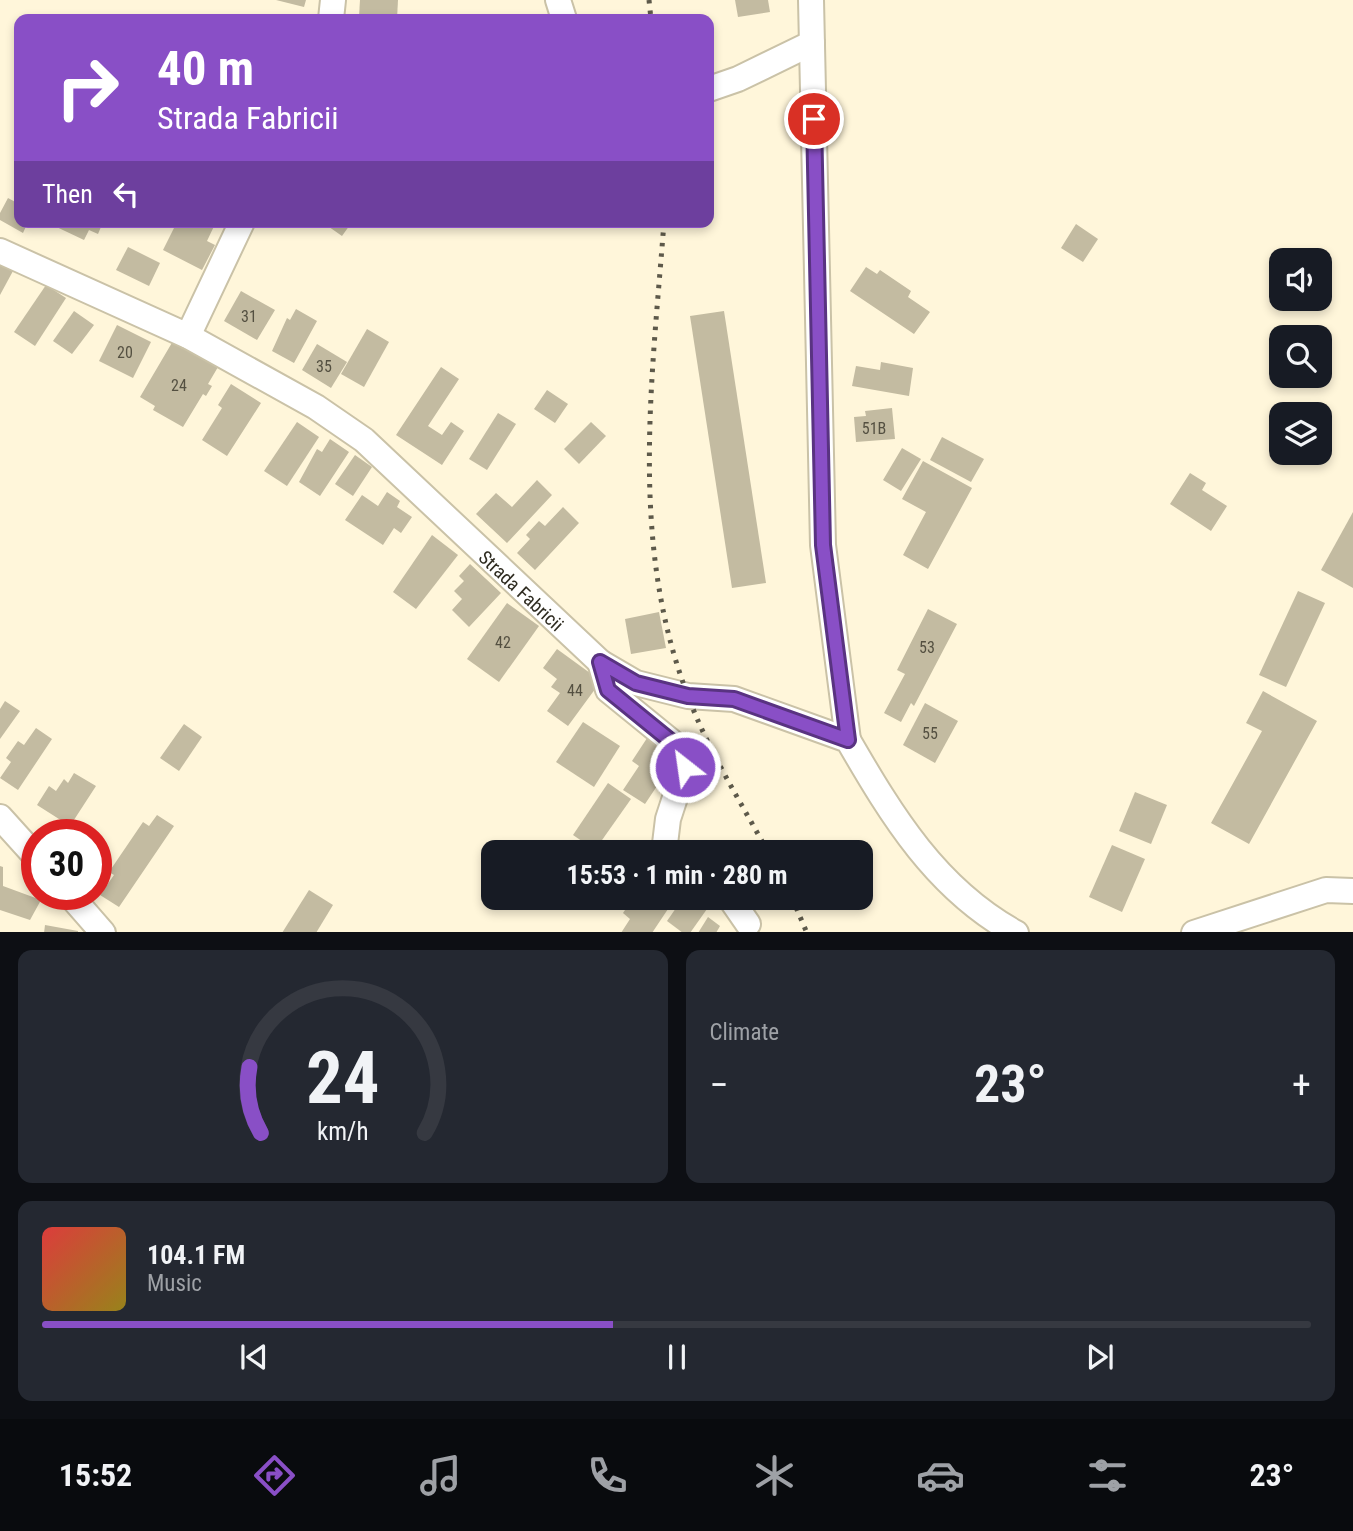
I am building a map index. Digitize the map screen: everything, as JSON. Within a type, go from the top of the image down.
[{"type":"street","points":[[811,0],[823,545],[848,740],[892,817],[950,886],[994,921],[1014,932]]},
{"type":"street","points":[[714,87],[738,79],[812,43]]},
{"type":"street","points":[[188,336],[240,228]]},
{"type":"street","name":"Strada Fabricii","points":[[0,251],[188,336],[316,407],[364,440],[600,662],[636,683],[688,696],[734,699],[848,740]]},
{"type":"street","points":[[600,662],[608,690],[683,751],[685,767],[668,819],[665,840]]},
{"type":"street","points":[[0,817],[21,840]]},
{"type":"street","points":[[1197,932],[1326,891],[1353,891]]},
{"type":"street","points":[[83,910],[102,932]]},
{"type":"street","points":[[738,910],[748,924]]},
{"type":"building","points":[[276,0],[306,0],[304,7]]},
{"type":"building","points":[[360,0],[398,0],[397,14],[359,14]]},
{"type":"building","points":[[735,0],[768,0],[770,12],[738,17]]},
{"type":"building","points":[[8,198],[14,201],[14,228],[0,220],[0,213]]},
{"type":"building","points":[[1076,224],[1098,239],[1083,262],[1061,248]]},
{"type":"building","points":[[59,228],[100,228],[98,234],[89,230],[84,240]]},
{"type":"building","points":[[174,228],[213,228],[207,241],[215,245],[202,270],[163,250]]},
{"type":"building","points":[[331,228],[348,228],[342,236]]},
{"type":"building","points":[[128,247],[160,263],[149,286],[116,270]]},
{"type":"building","points":[[0,264],[13,271],[0,295]]},
{"type":"building","points":[[866,267],[877,274],[880,270],[911,291],[908,297],[930,312],[914,334],[850,291]]},
{"type":"building","points":[[46,285],[66,298],[35,346],[14,332]]},
{"type":"building","points":[[241,291],[275,310],[257,340],[224,321]]},
{"type":"building","points":[[296,309],[317,321],[294,363],[272,351],[287,318],[290,320]]},
{"type":"building","points":[[74,311],[94,325],[72,354],[53,341]]},
{"type":"building","points":[[724,311],[766,583],[732,588],[690,316]]},
{"type":"building","points":[[117,325],[151,342],[133,378],[99,361]]},
{"type":"building","points":[[367,329],[389,342],[364,387],[341,374]]},
{"type":"building","points":[[173,341],[218,367],[208,384],[212,386],[206,396],[203,394],[183,427],[153,410],[155,406],[140,397]]},
{"type":"building","points":[[317,344],[347,362],[331,388],[302,370]]},
{"type":"building","points":[[881,362],[913,368],[909,396],[852,386],[856,366],[880,370]]},
{"type":"building","points":[[441,367],[459,379],[428,426],[442,435],[451,422],[464,431],[442,465],[396,435]]},
{"type":"building","points":[[231,384],[261,403],[227,456],[202,440],[222,408],[218,405]]},
{"type":"building","points":[[547,390],[568,404],[555,423],[534,409]]},
{"type":"building","points":[[892,408],[895,439],[856,442],[854,417],[866,416],[865,411]]},
{"type":"building","points":[[498,413],[516,424],[487,470],[469,459]]},
{"type":"building","points":[[297,422],[319,437],[287,486],[264,471]]},
{"type":"building","points":[[591,422],[606,436],[579,464],[564,449]]},
{"type":"building","points":[[942,437],[984,459],[971,482],[930,460]]},
{"type":"building","points":[[330,439],[349,452],[320,496],[299,482],[317,449],[322,452]]},
{"type":"building","points":[[902,448],[921,459],[901,491],[883,480]]},
{"type":"building","points":[[355,455],[372,467],[353,496],[335,484]]},
{"type":"building","points":[[923,461],[972,488],[928,569],[903,555],[926,512],[902,499]]},
{"type":"building","points":[[1190,473],[1206,483],[1202,490],[1227,506],[1211,531],[1170,504]]},
{"type":"building","points":[[537,480],[552,495],[507,543],[476,514],[496,493],[512,507]]},
{"type":"building","points":[[387,492],[400,501],[397,507],[412,517],[401,533],[394,528],[383,545],[345,520],[362,495],[378,506]]},
{"type":"building","points":[[563,507],[579,523],[535,570],[517,553],[530,539],[526,535],[539,521],[545,526]]},
{"type":"building","points":[[1353,512],[1353,588],[1321,570]]},
{"type":"building","points":[[432,535],[458,555],[416,609],[393,592]]},
{"type":"building","points":[[470,564],[501,593],[469,627],[452,610],[462,599],[454,591],[464,581],[459,576]]},
{"type":"building","points":[[1298,591],[1325,603],[1286,687],[1259,675]]},
{"type":"building","points":[[507,603],[539,626],[499,682],[467,659]]},
{"type":"building","points":[[928,609],[957,624],[914,706],[911,703],[901,722],[884,713],[905,674],[897,670]]},
{"type":"building","points":[[659,612],[666,648],[631,654],[625,619]]},
{"type":"building","points":[[557,649],[601,681],[568,726],[547,711],[560,693],[551,687],[557,679],[543,668]]},
{"type":"building","points":[[1263,691],[1317,721],[1249,844],[1211,823],[1262,731],[1246,723]]},
{"type":"building","points":[[5,701],[20,711],[0,739],[0,709]]},
{"type":"building","points":[[925,703],[958,721],[935,763],[903,745]]},
{"type":"building","points":[[583,722],[620,746],[594,787],[556,762]]},
{"type":"building","points":[[184,724],[202,737],[179,771],[160,758]]},
{"type":"building","points":[[36,728],[52,739],[18,790],[0,778],[11,762],[6,758],[18,741],[24,745]]},
{"type":"building","points":[[653,729],[681,750],[645,804],[623,790],[639,766],[632,761]]},
{"type":"building","points":[[74,773],[96,786],[75,819],[59,819],[37,805],[49,786],[56,791],[64,779],[68,783]]},
{"type":"building","points":[[608,783],[631,799],[602,840],[580,840],[573,835]]},
{"type":"building","points":[[1135,792],[1167,805],[1151,844],[1119,831]]},
{"type":"building","points":[[157,815],[174,826],[119,907],[112,903],[112,868],[143,822],[149,826]]},
{"type":"building","points":[[1112,845],[1145,859],[1122,912],[1089,897]]},
{"type":"building","points":[[0,866],[3,867],[3,886],[21,893],[21,910],[36,910],[30,920],[0,910]]},
{"type":"building","points":[[309,890],[333,905],[317,932],[283,932]]},
{"type":"building","points":[[625,910],[667,910],[653,932],[622,932],[630,919],[623,913]]},
{"type":"building","points":[[675,910],[706,910],[691,932],[682,932],[667,921]]},
{"type":"building","points":[[708,917],[720,926],[717,932],[699,932]]},
{"type":"building","points":[[45,925],[78,931],[78,932],[44,932]]},
{"type":"railway","points":[[649,0],[650,14]]},
{"type":"railway","points":[[664,228],[654,342],[649,461],[651,521],[658,580],[670,638],[688,696],[705,736],[761,840]]},
{"type":"railway","points":[[797,910],[807,932]]},
{"type":"route","points":[[685,767],[683,751],[608,690],[600,662],[636,683],[688,696],[734,699],[848,740],[840,661],[823,545],[814,119]]}]
